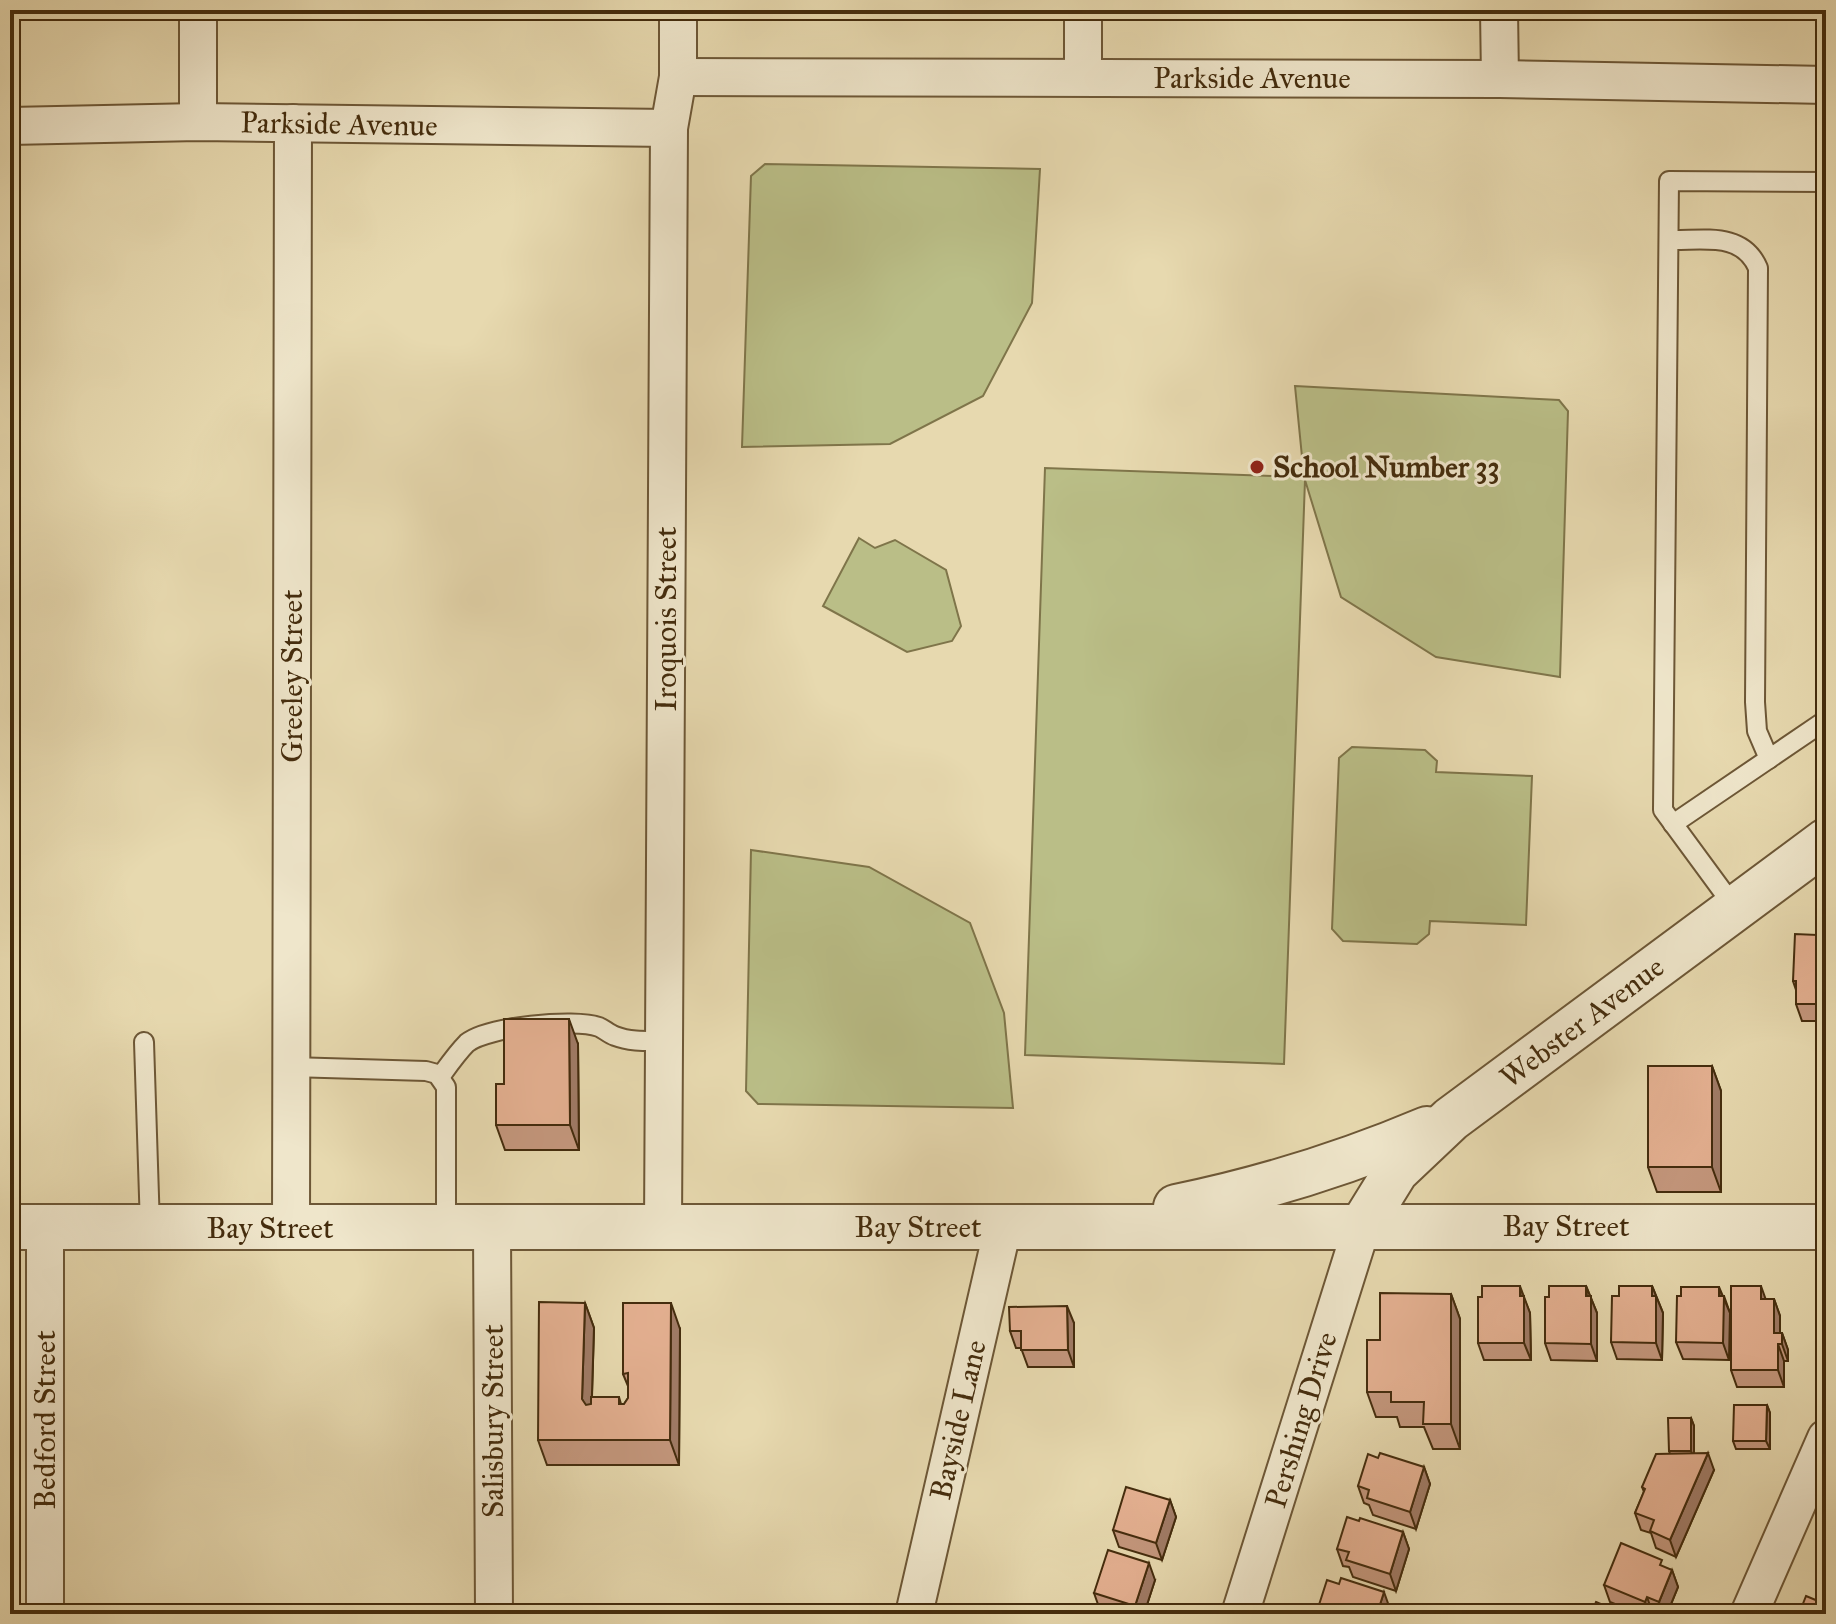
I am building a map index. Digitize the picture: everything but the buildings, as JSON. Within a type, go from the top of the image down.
[{"type":"street","points":[[198,10],[198,122]]},
{"type":"street","name":"Iroquois Street","points":[[663,1228],[669,128],[678,77],[678,10]]},
{"type":"street","points":[[1083,10],[1083,77]]},
{"type":"street","points":[[1499,10],[1500,79]]},
{"type":"street","name":"Parkside Avenue","points":[[678,77],[1500,79],[1826,85]]},
{"type":"street","name":"Parkside Avenue","points":[[10,126],[198,122],[669,128]]},
{"type":"street","name":"Greeley Street","points":[[291,1229],[293,123]]},
{"type":"street","name":"Webster Avenue","points":[[1362,1226],[1396,1171],[1451,1119],[1826,841]]},
{"type":"street","points":[[1092,1226],[1241,1194],[1314,1173],[1362,1157],[1451,1119]]},
{"type":"street","name":"Pershing Drive","points":[[1240,1614],[1362,1226]]},
{"type":"street","name":"Bay Street","points":[[27,1227],[1826,1227]]},
{"type":"street","name":"Bedford Street","points":[[27,1227],[45,1614]]},
{"type":"street","name":"Bayside Lane","points":[[914,1614],[1003,1227]]},
{"type":"street","name":"Salisbury Street","points":[[492,1229],[494,1614]]},
{"type":"street","points":[[1749,1614],[1826,1438]]},
{"type":"lane","points":[[1735,908],[1663,810],[1669,181],[1826,182]]},
{"type":"lane","points":[[1669,240],[1735,242],[1752,253],[1758,268],[1755,702],[1757,731],[1769,759]]},
{"type":"lane","points":[[1673,824],[1826,720]]},
{"type":"lane","points":[[440,1077],[468,1042],[486,1033],[519,1027],[574,1024],[598,1027],[612,1035],[632,1040],[663,1041]]},
{"type":"lane","points":[[144,1042],[150,1227]]},
{"type":"lane","points":[[291,1067],[426,1071],[440,1077],[446,1087],[446,1229]]},
{"type":"green space","points":[[765,164],[1040,169],[1032,303],[983,396],[890,444],[742,447],[751,176]]},
{"type":"green space","points":[[1295,386],[1559,400],[1568,411],[1560,677],[1436,657],[1341,597],[1305,480],[1284,1064],[1025,1055],[1045,468],[1304,477]]},
{"type":"green space","points":[[859,538],[875,548],[895,540],[946,570],[961,626],[952,641],[907,652],[823,606]]},
{"type":"green space","points":[[1352,747],[1425,750],[1437,761],[1436,772],[1532,776],[1526,925],[1430,921],[1429,934],[1417,944],[1343,941],[1332,929],[1339,758]]},
{"type":"green space","points":[[751,850],[869,867],[970,923],[1004,1013],[1013,1108],[758,1104],[746,1091]]},
{"type":"place","name":"School Number 33","points":[[1257,467]]}]
